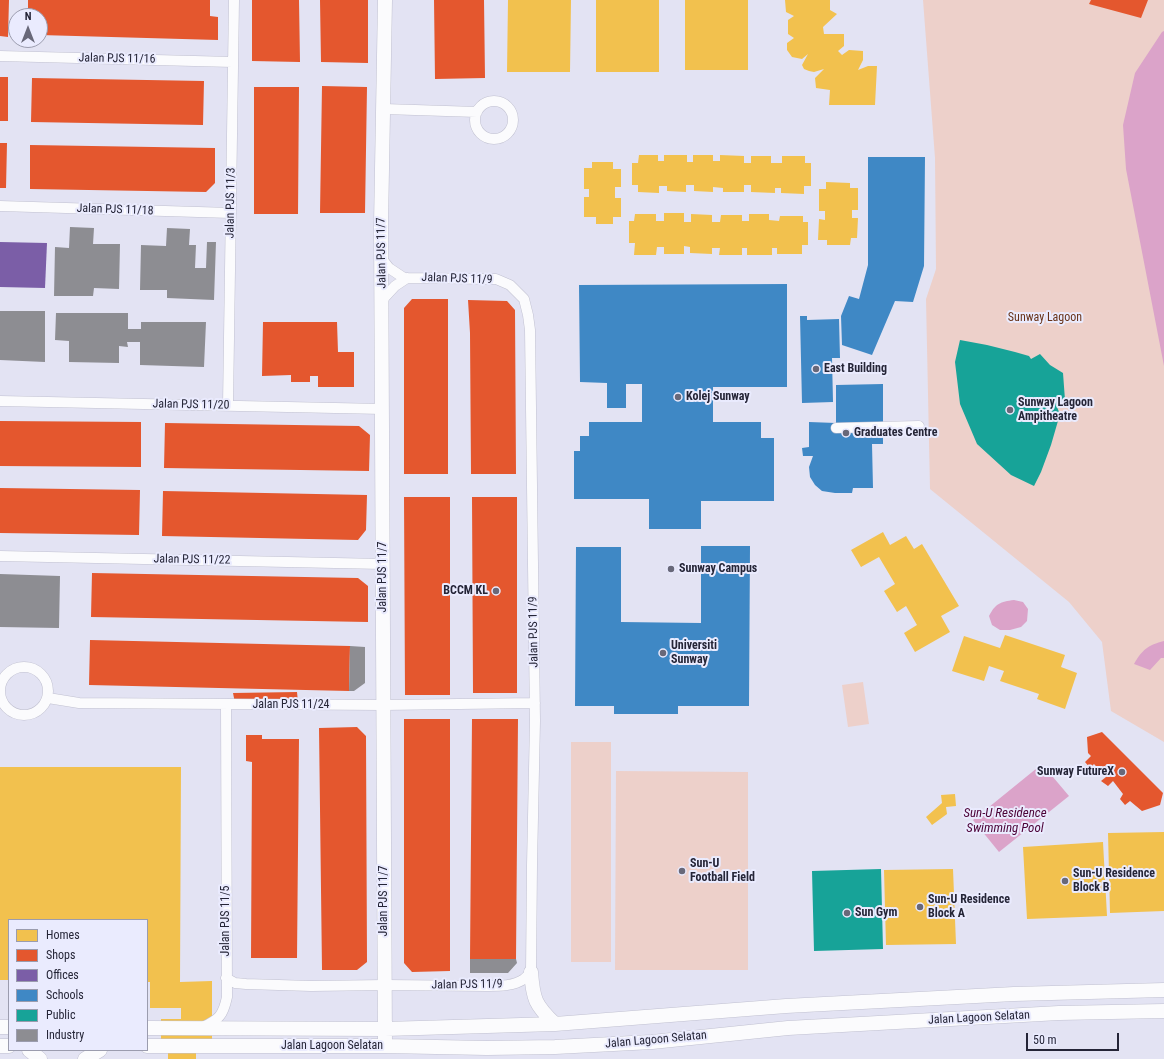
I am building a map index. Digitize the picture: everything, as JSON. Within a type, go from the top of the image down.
[{"type":"main road","name":"Jalan PJS 11/7","points":[[385,0],[382,259],[385,1046]]},
{"type":"main road","points":[[531,972],[533,993],[538,1005],[545,1015],[555,1024]]},
{"type":"main road","name":"Jalan Lagoon Selatan","points":[[148,1028],[385,1029],[555,1024],[786,1006],[1014,994],[1164,990]]},
{"type":"main road","points":[[786,1006],[788,1028]]},
{"type":"main road","name":"Jalan Lagoon Selatan","points":[[148,1046],[555,1047],[652,1042],[788,1028],[1059,1014],[1164,1011]]},
{"type":"main road","points":[[30,1051],[40,1059]]},
{"type":"main road","points":[[85,1059],[98,1051]]},
{"type":"street","name":"Jalan PJS 11/3","points":[[228,405],[234,0]]},
{"type":"street","name":"Jalan PJS 11/16","points":[[0,56],[233,62]]},
{"type":"street","points":[[384,109],[477,112]]},
{"type":"street","name":"Jalan PJS 11/18","points":[[0,206],[231,213]]},
{"type":"street","name":"Jalan PJS 11/9","points":[[382,259],[389,268],[404,278],[496,280],[510,285],[524,299],[530,330],[535,704],[531,972],[524,979],[502,986],[462,987],[385,985]]},
{"type":"street","points":[[382,300],[395,286],[407,278]]},
{"type":"street","name":"Jalan PJS 11/20","points":[[0,401],[383,409]]},
{"type":"street","points":[[836,428],[919,426]]},
{"type":"street","name":"Jalan PJS 11/22","points":[[0,556],[383,564]]},
{"type":"street","points":[[21,668],[36,670],[47,682],[48,698],[39,711],[24,716],[16,714],[4,705],[0,690],[2,682],[13,670],[21,668]]},
{"type":"street","name":"Jalan PJS 11/24","points":[[48,698],[79,703],[383,705],[535,704]]},
{"type":"street","name":"Jalan PJS 11/5","points":[[202,1028],[215,1021],[221,1015],[227,997],[226,704]]},
{"type":"street","points":[[226,978],[235,983],[246,984],[311,986],[385,985]]},
{"type":"green space","name":"Sunway Lagoon","points":[[923,0],[1164,0],[1164,742],[1111,711],[1102,642],[1069,602],[930,489],[926,299],[936,269],[935,158]]},
{"type":"green space","points":[[863,682],[869,724],[848,727],[842,685]]},
{"type":"green space","points":[[571,742],[611,742],[611,962],[571,962]]},
{"type":"green space","name":"Sun-U Football Field","points":[[616,771],[748,772],[748,970],[615,970]]},
{"type":"water","points":[[1164,31],[1164,366],[1126,169],[1123,125],[1135,73]]},
{"type":"water","points":[[1014,600],[1023,602],[1028,609],[1027,621],[1021,627],[1010,630],[1000,630],[992,625],[989,616],[994,608],[999,604]]},
{"type":"water","points":[[1164,641],[1164,658],[1161,658],[1150,670],[1134,664],[1146,649],[1154,644]]},
{"type":"water","name":"Sun-U Residence Swimming Pool","points":[[1042,764],[1069,796],[999,852],[973,820]]},
{"type":"building: Homes","points":[[508,0],[571,0],[570,72],[507,72]]},
{"type":"building: Homes","points":[[596,0],[659,0],[659,72],[596,72]]},
{"type":"building: Homes","points":[[685,0],[748,0],[748,70],[685,70]]},
{"type":"building: Homes","points":[[785,0],[830,0],[830,10],[837,14],[823,27],[824,34],[844,34],[844,46],[838,51],[842,55],[849,50],[863,51],[863,60],[858,70],[868,66],[877,66],[875,105],[829,105],[830,90],[816,88],[815,78],[824,69],[814,72],[804,69],[802,65],[808,54],[802,59],[792,57],[787,50],[787,43],[794,38],[788,34],[788,20],[794,16],[786,12]]},
{"type":"building: Homes","points":[[639,155],[658,155],[658,161],[664,161],[664,155],[687,155],[687,162],[693,162],[693,155],[713,155],[713,161],[720,161],[720,155],[744,156],[744,163],[751,163],[751,156],[771,156],[771,163],[782,163],[782,156],[805,156],[805,163],[811,163],[811,186],[804,186],[804,194],[781,193],[781,188],[775,188],[775,193],[751,192],[751,185],[744,185],[744,192],[723,192],[723,188],[713,187],[713,192],[694,191],[694,185],[686,185],[686,192],[667,191],[667,186],[659,186],[659,193],[638,192],[638,185],[632,185],[632,163],[638,163]]},
{"type":"building: Homes","points":[[592,162],[613,162],[613,169],[621,169],[621,187],[615,187],[615,198],[621,198],[621,217],[613,217],[613,224],[596,224],[596,217],[584,217],[584,197],[589,197],[589,189],[584,189],[584,168],[592,168]]},
{"type":"building: Homes","points":[[826,182],[850,183],[850,188],[858,188],[858,210],[852,210],[852,218],[858,218],[857,238],[851,238],[850,245],[827,245],[827,240],[818,240],[819,219],[825,220],[825,211],[819,211],[819,189],[826,189]]},
{"type":"building: Homes","points":[[664,213],[684,213],[684,222],[691,222],[691,214],[712,215],[712,222],[720,222],[721,215],[742,215],[742,221],[749,221],[749,214],[769,214],[769,220],[779,221],[780,216],[803,216],[803,222],[808,222],[808,245],[802,245],[802,254],[777,254],[777,248],[772,248],[772,255],[747,255],[747,248],[742,248],[742,255],[719,255],[720,248],[712,248],[712,254],[690,253],[690,247],[684,246],[684,254],[664,254],[664,247],[657,247],[656,255],[634,255],[635,243],[629,243],[629,221],[634,221],[635,214],[656,214],[656,221],[664,221]]},
{"type":"building: Homes","points":[[883,532],[890,545],[906,536],[914,549],[922,544],[959,606],[941,616],[950,632],[915,652],[904,633],[917,625],[906,606],[897,612],[884,591],[895,584],[879,557],[861,567],[851,550]]},
{"type":"building: Homes","points":[[1005,635],[1065,655],[1061,667],[1077,673],[1065,709],[1037,699],[1039,694],[1000,681],[1004,671],[989,666],[984,681],[952,671],[964,636],[1000,648]]},
{"type":"building: Homes","points":[[0,767],[181,767],[180,982],[212,981],[212,1047],[196,1047],[196,1059],[168,1059],[168,1047],[161,1047],[161,1019],[181,1019],[181,1008],[150,1008],[150,982],[148,982],[148,919],[8,919],[8,980],[0,980]]},
{"type":"building: Homes","points":[[955,794],[956,806],[946,807],[947,814],[932,825],[926,817],[942,803],[941,795]]},
{"type":"building: Homes","points":[[1164,832],[1164,911],[1110,913],[1108,833]]},
{"type":"building: Homes","name":"Sun-U Residence Block B","points":[[1103,842],[1107,916],[1027,919],[1023,847]]},
{"type":"building: Homes","name":"Sun-U Residence Block A","points":[[953,869],[956,944],[886,945],[884,870]]},
{"type":"building: Shops","points":[[0,0],[9,0],[8,37],[0,36]]},
{"type":"building: Shops","points":[[28,0],[210,0],[210,16],[218,17],[218,40],[48,35],[48,8],[28,8]]},
{"type":"building: Shops","points":[[252,0],[299,0],[300,62],[252,61]]},
{"type":"building: Shops","points":[[320,0],[368,0],[368,63],[321,62]]},
{"type":"building: Shops","points":[[434,0],[484,0],[485,78],[435,79]]},
{"type":"building: Shops","points":[[1091,0],[1148,0],[1141,18],[1089,4]]},
{"type":"building: Shops","points":[[0,77],[8,77],[8,121],[0,121]]},
{"type":"building: Shops","points":[[32,78],[204,81],[203,125],[31,122]]},
{"type":"building: Shops","points":[[322,86],[367,87],[365,213],[320,213]]},
{"type":"building: Shops","points":[[254,87],[299,87],[298,214],[254,214]]},
{"type":"building: Shops","points":[[0,143],[7,143],[6,188],[0,188]]},
{"type":"building: Shops","points":[[30,145],[215,148],[215,183],[206,192],[30,189]]},
{"type":"building: Shops","points":[[412,299],[448,299],[448,474],[404,474],[404,308]]},
{"type":"building: Shops","points":[[468,300],[507,301],[515,310],[516,474],[471,474],[470,333]]},
{"type":"building: Shops","points":[[263,322],[337,322],[338,352],[354,352],[354,387],[318,387],[318,376],[310,376],[310,382],[291,382],[291,375],[262,376]]},
{"type":"building: Shops","points":[[0,421],[141,422],[141,467],[0,466]]},
{"type":"building: Shops","points":[[165,423],[359,426],[370,435],[369,471],[164,468]]},
{"type":"building: Shops","points":[[0,488],[140,490],[139,535],[0,533]]},
{"type":"building: Shops","points":[[163,491],[367,495],[366,530],[358,540],[162,536]]},
{"type":"building: Shops","points":[[404,497],[450,497],[450,695],[405,695]]},
{"type":"building: Shops","points":[[472,497],[517,497],[517,693],[473,693]]},
{"type":"building: Shops","points":[[92,573],[358,578],[368,586],[368,622],[91,617]]},
{"type":"building: Shops","points":[[90,640],[350,646],[349,691],[89,685]]},
{"type":"building: Shops","points":[[297,692],[298,702],[235,703],[233,693]]},
{"type":"building: Shops","points":[[404,719],[450,719],[450,971],[412,972],[404,963]]},
{"type":"building: Shops","points":[[472,719],[518,719],[516,959],[470,959]]},
{"type":"building: Shops","points":[[357,727],[366,736],[367,962],[357,970],[322,970],[319,728]]},
{"type":"building: Shops","name":"Sunway FutureX","points":[[1102,732],[1163,793],[1160,805],[1142,811],[1130,801],[1125,805],[1120,799],[1123,794],[1113,781],[1108,786],[1101,781],[1106,777],[1094,764],[1090,768],[1085,762],[1091,756],[1088,753],[1087,737]]},
{"type":"building: Shops","points":[[246,735],[262,735],[262,739],[299,739],[297,958],[251,958],[252,762],[246,761]]},
{"type":"building: Offices","points":[[0,242],[47,243],[45,288],[0,287]]},
{"type":"building: Schools","points":[[868,157],[925,157],[924,266],[913,302],[895,301],[872,355],[842,345],[841,316],[849,296],[859,299],[868,265]]},
{"type":"building: Schools","name":"Kolej Sunway","points":[[787,284],[787,387],[713,387],[713,422],[761,422],[761,438],[774,438],[774,501],[701,501],[701,529],[649,529],[649,499],[574,499],[574,451],[580,451],[580,436],[589,436],[589,422],[642,422],[642,384],[626,384],[626,408],[607,408],[607,383],[580,382],[579,285]]},
{"type":"building: Schools","name":"East Building","points":[[800,316],[807,316],[807,320],[839,319],[840,358],[832,358],[833,402],[802,403]]},
{"type":"building: Schools","name":"Graduates Centre","points":[[883,384],[883,444],[872,444],[873,488],[853,488],[852,493],[822,491],[815,485],[810,477],[809,467],[813,456],[803,456],[802,448],[809,447],[809,422],[836,423],[836,385]]},
{"type":"building: Schools","name":"Universiti Sunway","points":[[701,546],[750,546],[749,706],[678,706],[678,714],[614,714],[614,706],[575,706],[576,547],[621,547],[621,622],[701,623]]},
{"type":"building: Public","name":"Sunway Lagoon Ampitheatre","points":[[960,340],[1015,352],[1029,356],[1031,359],[1040,354],[1050,365],[1063,373],[1065,400],[1056,405],[1060,414],[1051,445],[1034,486],[1011,475],[977,444],[960,404],[955,362]]},
{"type":"building: Public","points":[[881,869],[883,949],[814,951],[812,871]]},
{"type":"building: Industry","points":[[70,227],[94,228],[93,244],[120,244],[119,289],[94,288],[93,296],[54,296],[55,247],[69,248]]},
{"type":"building: Industry","points":[[167,228],[190,229],[189,245],[196,245],[195,268],[206,268],[207,242],[216,242],[214,300],[167,298],[167,290],[140,290],[141,245],[166,246]]},
{"type":"building: Industry","points":[[0,311],[45,311],[45,362],[0,360]]},
{"type":"building: Industry","points":[[56,313],[128,313],[128,329],[141,329],[141,322],[206,322],[204,367],[140,365],[140,342],[127,342],[128,347],[119,346],[119,363],[69,362],[69,341],[55,340]]},
{"type":"building: Industry","points":[[0,574],[60,576],[59,628],[0,627]]},
{"type":"building: Industry","points":[[350,646],[365,647],[365,683],[354,691],[349,691]]},
{"type":"building: Industry","points":[[470,959],[516,959],[517,963],[508,973],[470,973]]},
{"type":"place","name":"East Building","points":[[816,369]]},
{"type":"place","name":"Kolej Sunway","points":[[678,397]]},
{"type":"place","name":"Sunway Lagoon Ampitheatre","points":[[1010,410]]},
{"type":"place","name":"Graduates Centre","points":[[846,433]]},
{"type":"place","name":"Sunway Campus","points":[[671,569]]},
{"type":"place","name":"BCCM KL","points":[[496,591]]},
{"type":"place","name":"Universiti Sunway","points":[[663,653]]},
{"type":"place","name":"Sunway FutureX","points":[[1122,772]]},
{"type":"place","name":"Sun-U Football Field","points":[[682,871]]},
{"type":"place","name":"Sun-U Residence Block B","points":[[1065,881]]},
{"type":"place","name":"Sun-U Residence Block A","points":[[920,907]]},
{"type":"place","name":"Sun Gym","points":[[847,913]]}]
